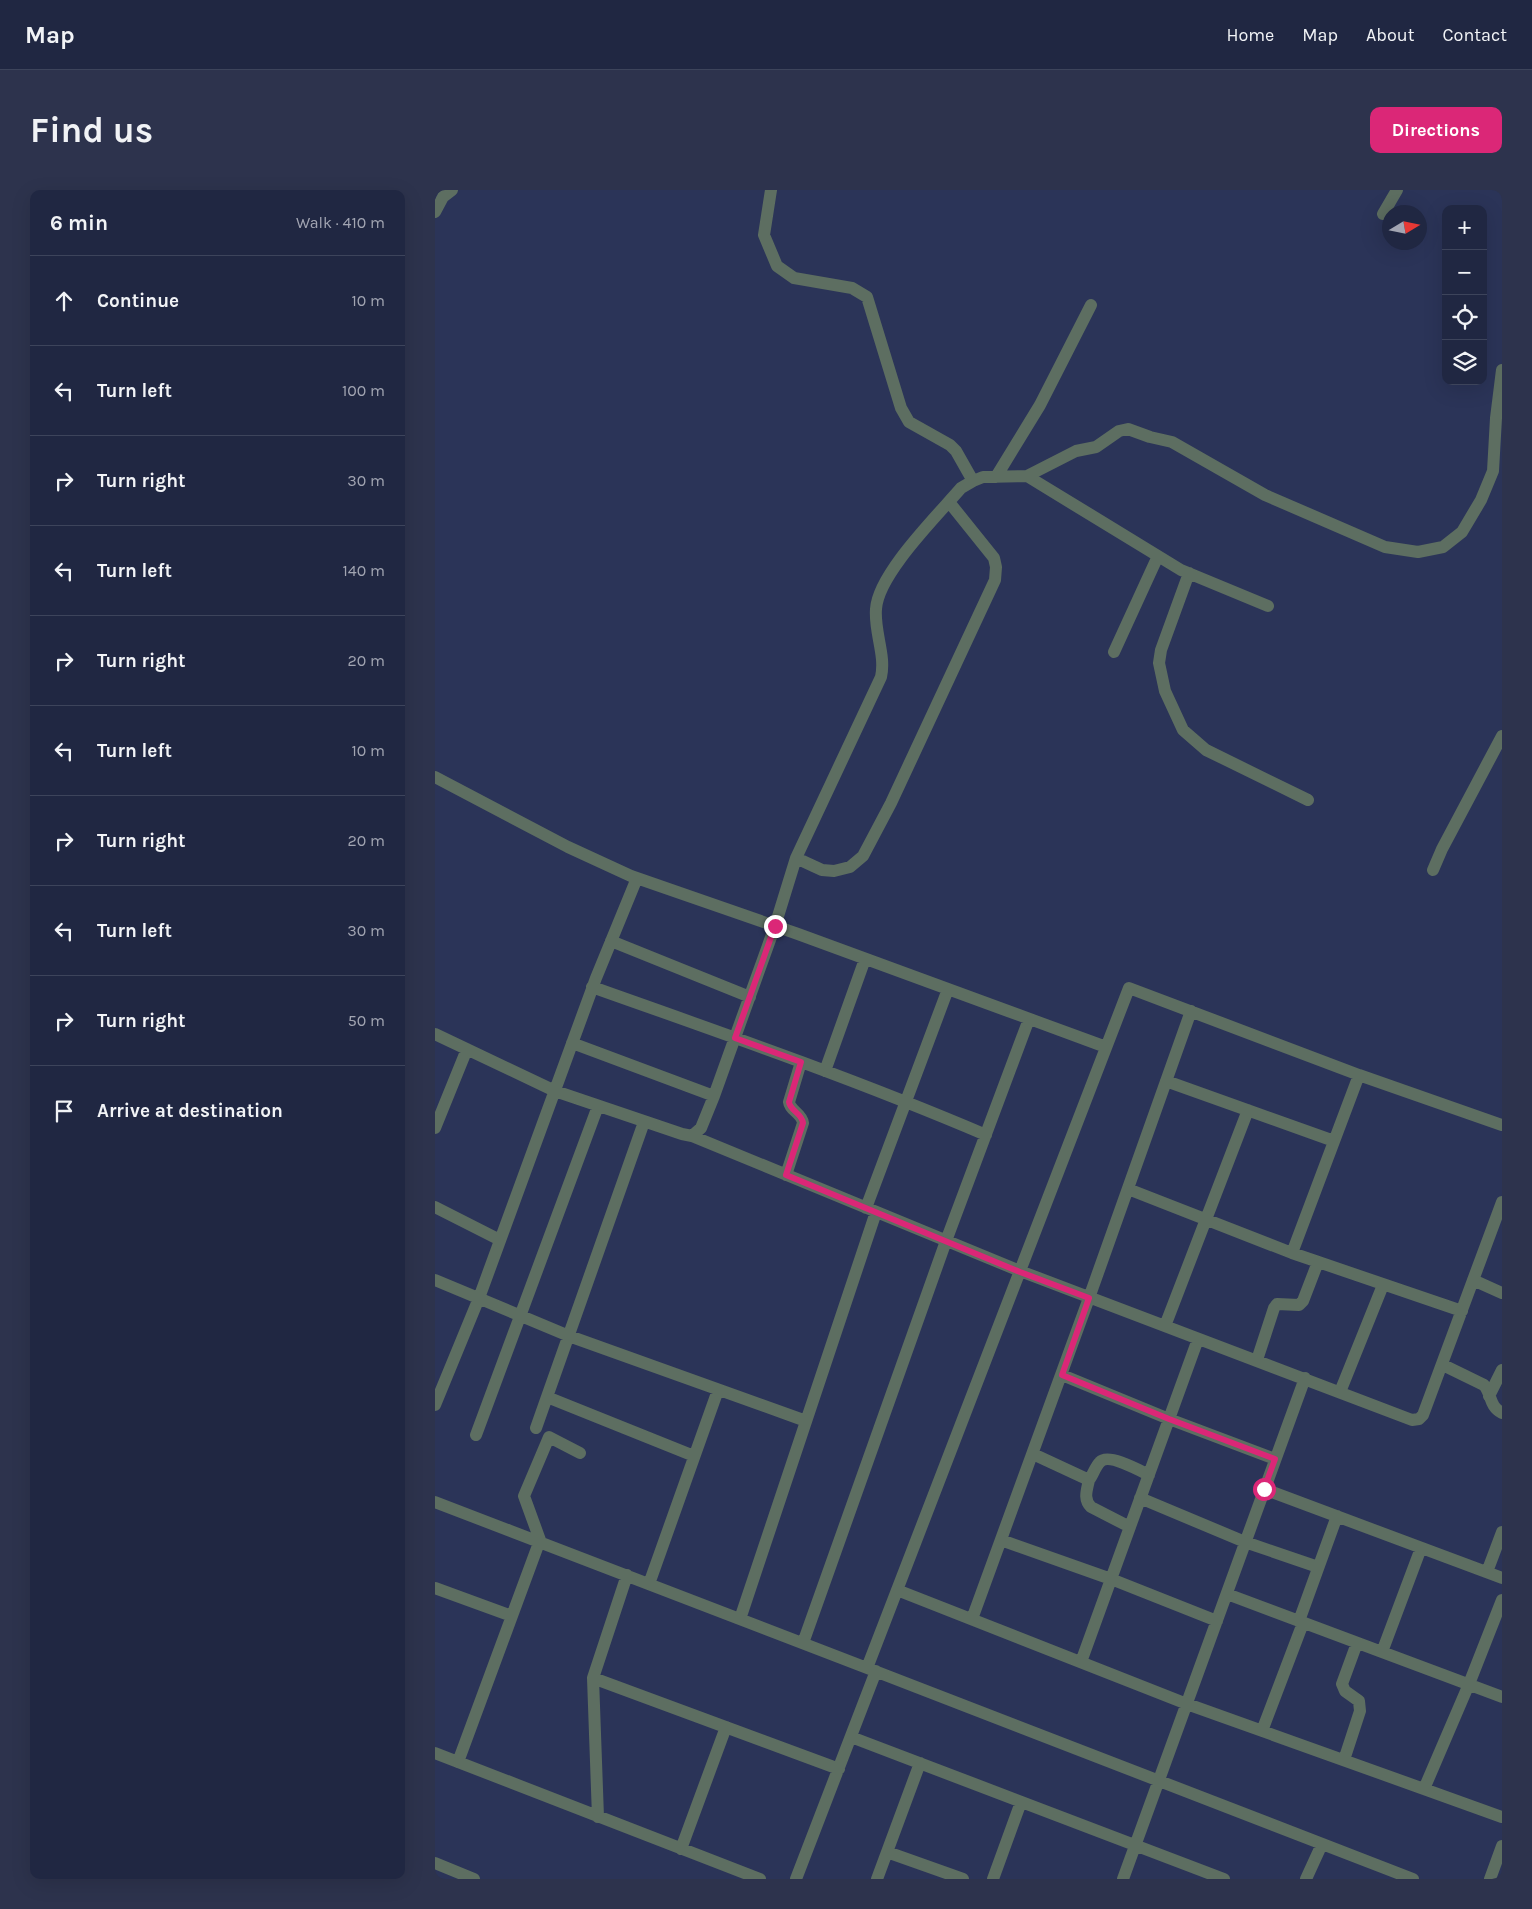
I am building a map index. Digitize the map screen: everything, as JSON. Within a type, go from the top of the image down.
[{"type":"street","points":[[435,212],[443,197],[452,190]]},
{"type":"street","points":[[771,190],[764,235],[777,266],[794,278],[852,288],[867,297],[901,408],[909,422],[950,445],[956,451],[973,481]]},
{"type":"street","points":[[1388,205],[1397,190]]},
{"type":"street","points":[[996,477],[1040,405],[1091,305]]},
{"type":"street","points":[[691,1136],[701,1128],[714,1096],[775,926],[796,858],[881,678],[882,663],[876,627],[876,608],[879,591],[896,564],[961,488],[983,477],[1027,476],[1076,451],[1096,447],[1119,431],[1128,429],[1172,442],[1265,495],[1385,547],[1418,552],[1443,547],[1462,532],[1481,500],[1493,471],[1502,370]]},
{"type":"street","points":[[1027,476],[1157,556],[1189,573],[1269,606]]},
{"type":"street","points":[[796,858],[822,870],[834,871],[850,867],[863,856],[891,803],[995,580],[996,567],[994,558],[949,502]]},
{"type":"street","points":[[1114,652],[1157,556]]},
{"type":"street","points":[[1189,573],[1161,650],[1159,663],[1165,691],[1183,730],[1206,750],[1308,800]]},
{"type":"street","points":[[1433,870],[1442,849],[1502,736]]},
{"type":"street","points":[[435,777],[567,847],[637,878],[775,926],[1106,1047]]},
{"type":"street","points":[[435,1405],[479,1298],[572,1043],[637,878]]},
{"type":"street","points":[[611,941],[750,997]]},
{"type":"street","points":[[825,1070],[865,959]]},
{"type":"street","points":[[593,988],[825,1070],[906,1101],[986,1135]]},
{"type":"street","points":[[796,1879],[851,1737],[897,1590],[1129,988],[1359,1075],[1502,1125]]},
{"type":"street","points":[[740,1619],[806,1422],[906,1101],[948,989]]},
{"type":"street","points":[[972,1619],[1062,1375],[1191,1011]]},
{"type":"street","points":[[803,1643],[946,1241],[1029,1019]]},
{"type":"street","points":[[435,1034],[555,1091],[691,1136],[1020,1272],[1412,1420],[1419,1419],[1423,1415],[1502,1202]]},
{"type":"street","points":[[572,1043],[714,1096]]},
{"type":"street","points":[[435,1128],[467,1049]]},
{"type":"street","points":[[786,1175],[803,1123],[801,1116],[789,1105],[801,1062]]},
{"type":"street","points":[[1292,1252],[1359,1075]]},
{"type":"street","points":[[1166,1081],[1334,1141]]},
{"type":"street","points":[[476,1435],[598,1106]]},
{"type":"street","points":[[1165,1326],[1248,1110]]},
{"type":"street","points":[[536,1428],[645,1122]]},
{"type":"street","points":[[1128,1189],[1318,1262],[1462,1312]]},
{"type":"street","points":[[435,1207],[500,1240]]},
{"type":"street","points":[[1257,1360],[1274,1308],[1277,1304],[1299,1305],[1303,1301],[1318,1262]]},
{"type":"street","points":[[435,1280],[569,1336],[806,1422]]},
{"type":"street","points":[[1473,1280],[1502,1293]]},
{"type":"street","points":[[1339,1392],[1383,1285]]},
{"type":"street","points":[[1081,1662],[1198,1339]]},
{"type":"street","points":[[1443,1365],[1484,1385],[1491,1404],[1502,1413]]},
{"type":"street","points":[[1489,1396],[1502,1370]]},
{"type":"street","points":[[1062,1375],[1169,1419],[1275,1459]]},
{"type":"street","points":[[1123,1879],[1305,1378]]},
{"type":"street","points":[[649,1584],[718,1390]]},
{"type":"street","points":[[547,1397],[694,1456]]},
{"type":"street","points":[[458,1762],[540,1540],[524,1496],[549,1437],[580,1453]]},
{"type":"street","points":[[1033,1454],[1089,1480]]},
{"type":"street","points":[[1130,1527],[1091,1508],[1085,1495],[1089,1480],[1100,1461],[1105,1459],[1113,1459],[1149,1475]]},
{"type":"street","points":[[1264,1489],[1502,1578]]},
{"type":"street","points":[[1141,1498],[1245,1542],[1318,1567]]},
{"type":"street","points":[[435,1502],[1413,1879]]},
{"type":"street","points":[[1262,1731],[1337,1516]]},
{"type":"street","points":[[1487,1572],[1502,1532]]},
{"type":"street","points":[[1001,1540],[1111,1579],[1217,1621]]},
{"type":"street","points":[[1382,1652],[1421,1548]]},
{"type":"street","points":[[597,1817],[593,1678],[627,1575]]},
{"type":"street","points":[[435,1588],[512,1616]]},
{"type":"street","points":[[897,1590],[1187,1704],[1502,1817]]},
{"type":"street","points":[[1227,1594],[1502,1697]]},
{"type":"street","points":[[1424,1789],[1469,1684],[1502,1600]]},
{"type":"street","points":[[1344,1760],[1360,1712],[1359,1701],[1345,1691],[1342,1684],[1357,1643]]},
{"type":"street","points":[[593,1678],[839,1769]]},
{"type":"street","points":[[681,1849],[726,1727]]},
{"type":"street","points":[[851,1737],[1136,1845],[1205,1876],[1224,1879]]},
{"type":"street","points":[[435,1753],[760,1879]]},
{"type":"street","points":[[877,1879],[920,1763]]},
{"type":"street","points":[[993,1879],[1021,1802]]},
{"type":"street","points":[[1306,1879],[1322,1844]]},
{"type":"street","points":[[1490,1879],[1502,1846]]},
{"type":"street","points":[[887,1852],[963,1879]]},
{"type":"street","points":[[435,1863],[474,1879]]},
{"type":"route","points":[[775,926],[735,1038],[801,1062],[789,1105],[801,1116],[803,1123],[786,1175],[1020,1272],[1089,1298],[1062,1375],[1169,1419],[1275,1459],[1264,1489]]}]
